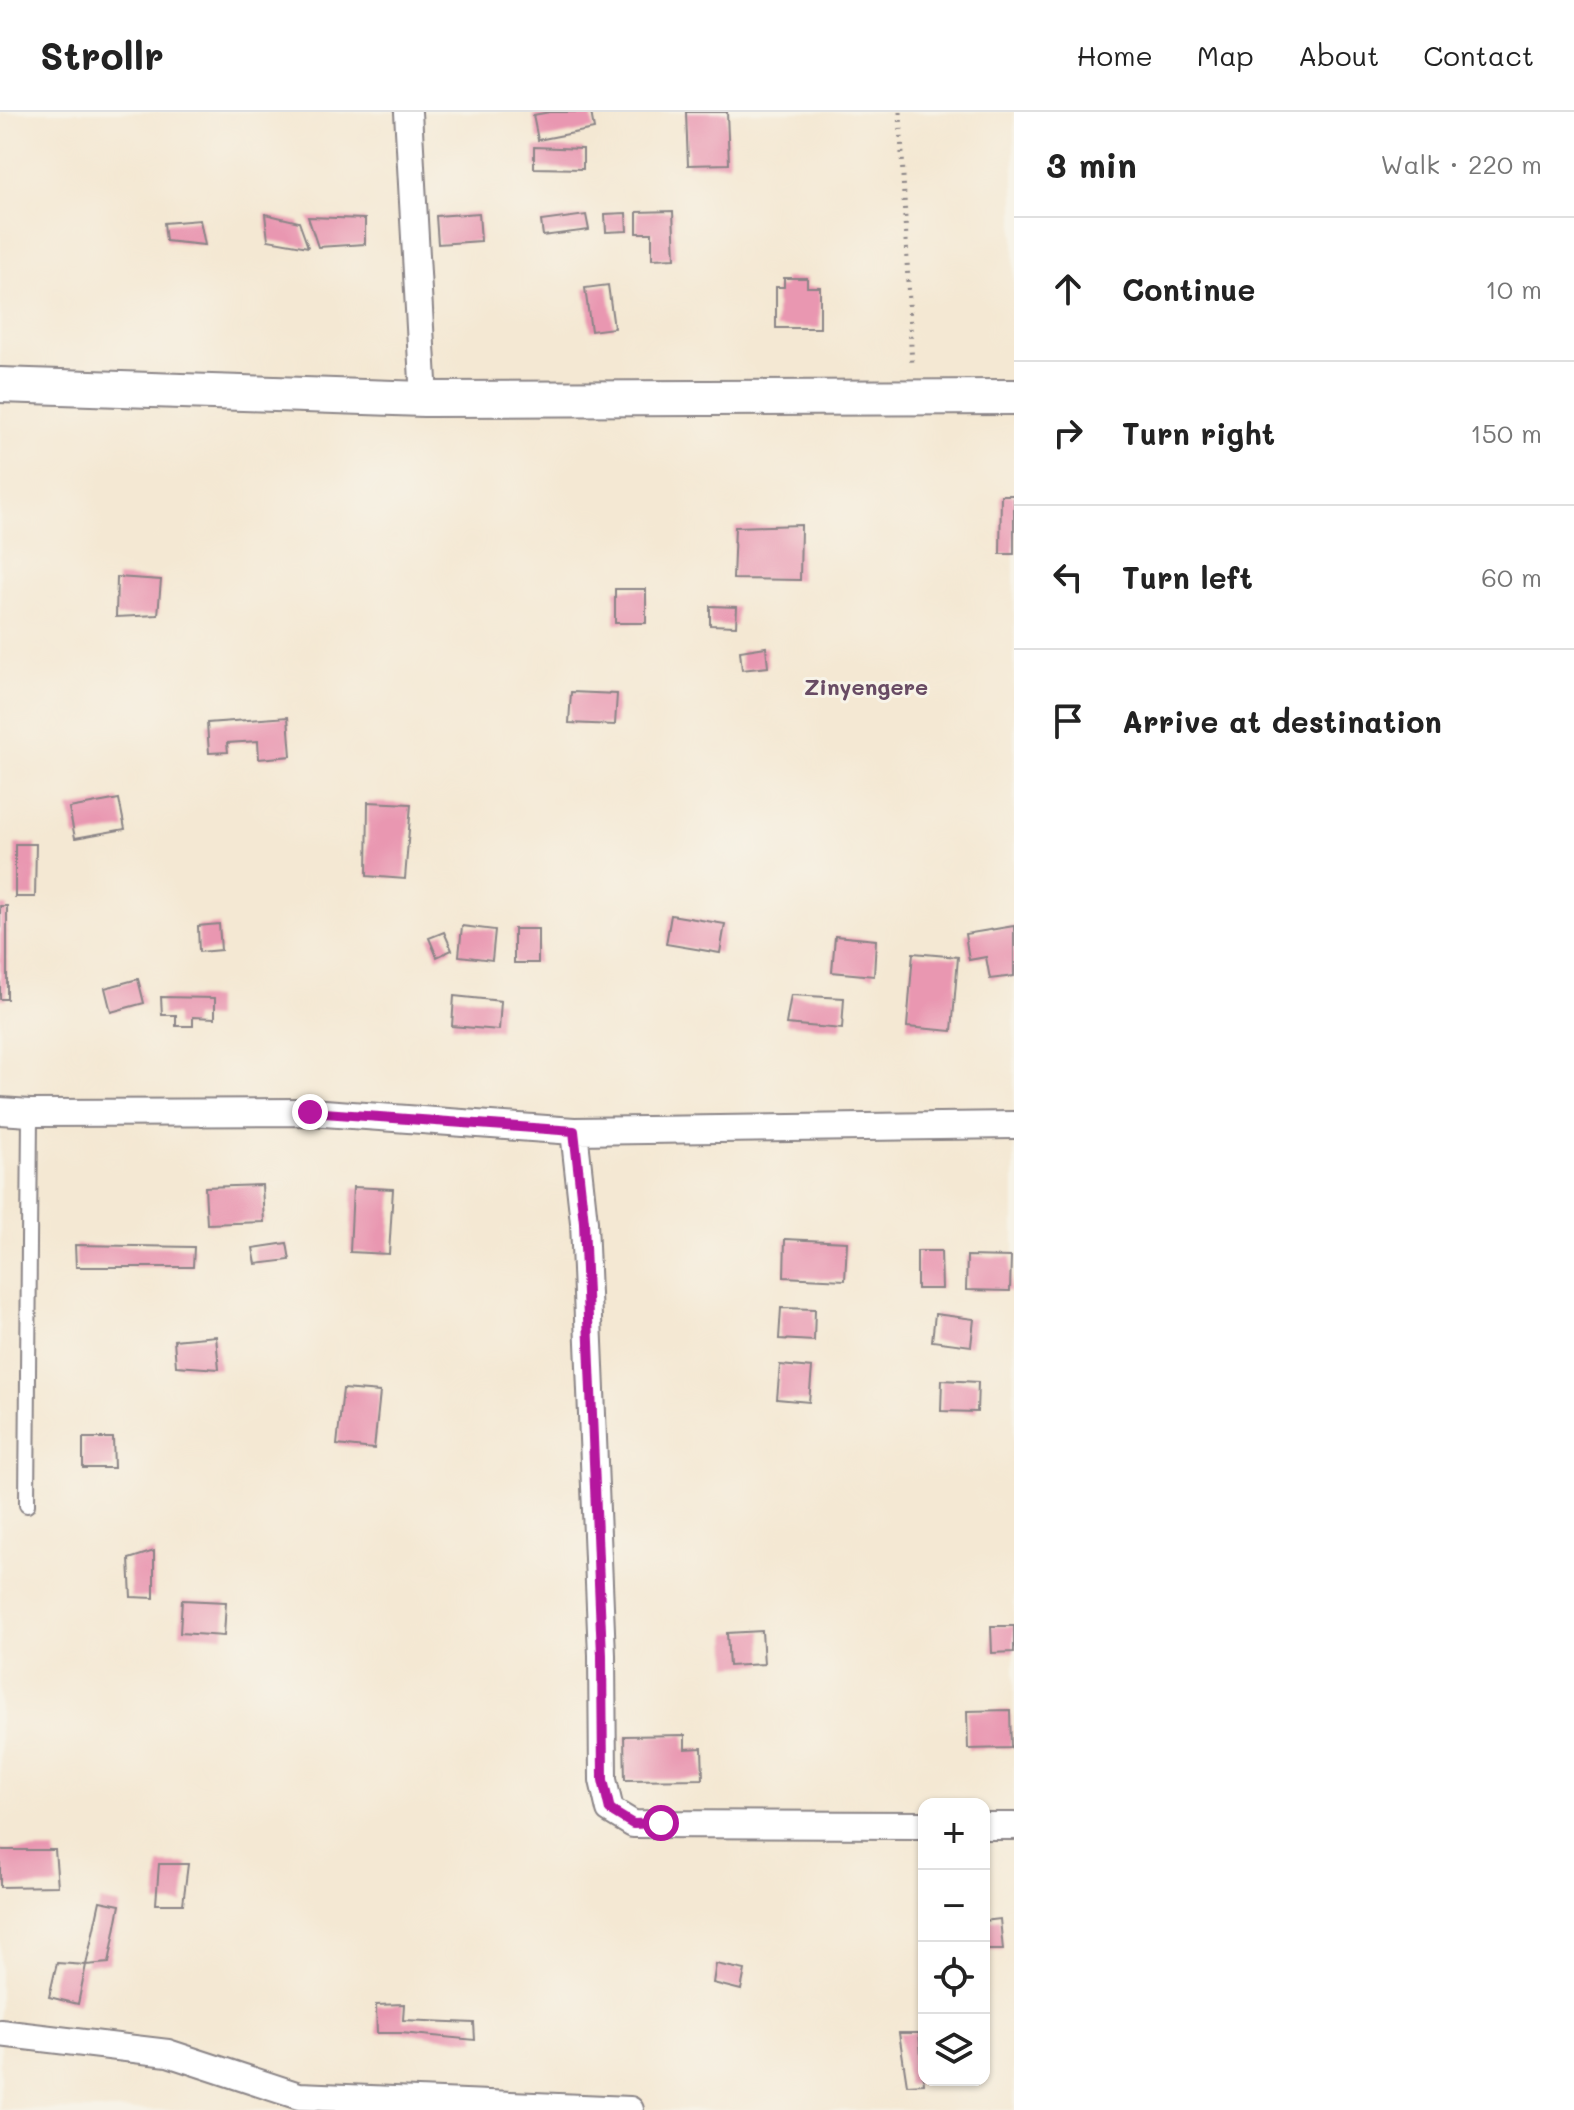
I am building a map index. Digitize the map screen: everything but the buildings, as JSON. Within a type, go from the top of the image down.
[{"type":"street","points":[[408,112],[424,399]]},
{"type":"street","points":[[0,385],[424,399],[1014,397]]},
{"type":"street","points":[[0,1111],[310,1112],[574,1131],[1014,1125]]},
{"type":"street","points":[[574,1131],[584,1222],[602,1655],[603,1780],[610,1810],[633,1824],[918,1825]]},
{"type":"street","points":[[990,1826],[1014,1826]]},
{"type":"street","points":[[0,2033],[168,2053],[299,2096],[369,2104],[630,2110]]},
{"type":"lane","points":[[27,1505],[30,1113]]},
{"type":"path","points":[[900,112],[913,397]]},
{"type":"district","name":"Zinyengere","points":[[866,686]]},
{"type":"route","points":[[310,1112],[574,1131],[584,1222],[602,1655],[603,1780],[610,1810],[633,1824],[661,1823]]}]
